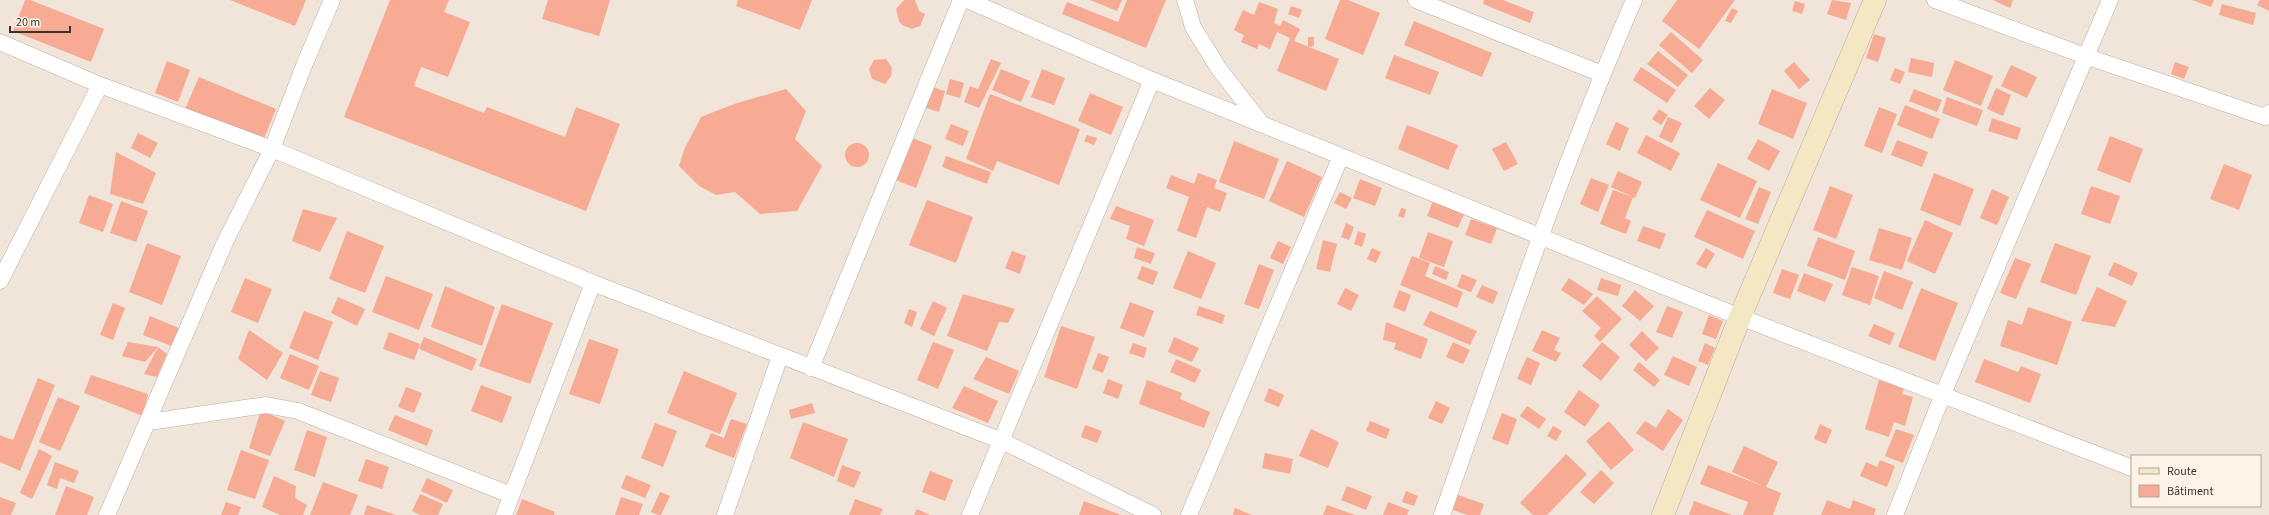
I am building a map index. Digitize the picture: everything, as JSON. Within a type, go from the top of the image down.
[{"type":"street","points":[[107,515],[225,242],[272,149],[304,63],[332,0]]},
{"type":"street","points":[[811,368],[961,0]]},
{"type":"street","points":[[967,0],[1152,80],[1740,317],[2131,468]]},
{"type":"street","points":[[1185,0],[1193,27],[1218,69],[1262,124]]},
{"type":"street","points":[[1416,0],[1602,74]]},
{"type":"street","points":[[1442,515],[1541,236],[1602,74],[1634,0]]},
{"type":"street","points":[[1663,515],[1740,317],[1874,0]]},
{"type":"street","points":[[1935,0],[2085,56],[2265,117],[2269,113]]},
{"type":"street","points":[[1895,515],[1943,394],[2110,0]]},
{"type":"street","points":[[0,42],[100,85],[272,149],[593,283],[1002,441],[1153,515]]},
{"type":"street","points":[[970,515],[1152,80]]},
{"type":"street","points":[[0,281],[100,85]]},
{"type":"street","points":[[1188,515],[1341,156]]},
{"type":"street","points":[[504,515],[593,283]]},
{"type":"street","points":[[725,515],[780,356]]},
{"type":"street","points":[[148,422],[266,406],[298,411],[511,495]]},
{"type":"building","points":[[25,0],[30,0],[104,29],[91,62],[13,31]]},
{"type":"building","points":[[230,0],[306,0],[295,26]]},
{"type":"building","points":[[390,0],[449,0],[444,12],[470,22],[448,77],[421,67],[414,86],[484,113],[487,107],[565,137],[576,107],[620,124],[586,211],[344,117]]},
{"type":"building","points":[[548,0],[610,0],[599,36],[542,19]]},
{"type":"building","points":[[738,0],[812,0],[800,30],[736,6]]},
{"type":"building","points":[[904,0],[915,0],[919,11],[925,14],[920,26],[912,29],[902,25],[899,21],[896,9]]},
{"type":"building","points":[[1090,0],[1122,0],[1117,11]]},
{"type":"building","points":[[1127,0],[1166,0],[1146,48],[1062,14],[1067,2],[1118,22]]},
{"type":"building","points":[[1340,0],[1348,0],[1380,13],[1363,55],[1325,39]]},
{"type":"building","points":[[1484,0],[1503,0],[1534,12],[1530,23],[1483,4]]},
{"type":"building","points":[[1677,0],[1735,0],[1699,49],[1662,21]]},
{"type":"building","points":[[1832,0],[1851,3],[1846,20],[1827,14]]},
{"type":"building","points":[[1993,0],[2013,0],[2010,8]]},
{"type":"building","points":[[2192,0],[2214,0],[2211,7]]},
{"type":"building","points":[[2260,0],[2269,0],[2269,11],[2257,5]]},
{"type":"building","points":[[1795,1],[1805,4],[1802,14],[1792,11]]},
{"type":"building","points":[[1259,2],[1278,9],[1274,23],[1280,26],[1283,20],[1300,29],[1294,41],[1339,59],[1326,91],[1277,71],[1290,38],[1277,32],[1270,49],[1259,44],[1257,49],[1241,42],[1244,35],[1234,30],[1243,10],[1254,15]]},
{"type":"building","points":[[2222,4],[2256,13],[2253,25],[2219,15]]},
{"type":"building","points":[[1291,6],[1302,10],[1299,18],[1288,14]]},
{"type":"building","points":[[1732,8],[1738,11],[1731,23],[1725,21]]},
{"type":"building","points":[[1414,21],[1492,53],[1482,77],[1404,45]]},
{"type":"building","points":[[1671,32],[1703,60],[1692,73],[1659,45]]},
{"type":"building","points":[[1874,34],[1886,38],[1878,62],[1866,58]]},
{"type":"building","points":[[1308,37],[1314,37],[1314,46],[1308,47]]},
{"type":"building","points":[[1658,51],[1688,75],[1678,87],[1647,64]]},
{"type":"building","points":[[1394,55],[1439,72],[1430,95],[1385,78]]},
{"type":"building","points":[[1911,58],[1934,63],[1932,77],[1908,72]]},
{"type":"building","points":[[886,59],[892,68],[891,76],[885,84],[872,79],[869,69],[874,60]]},
{"type":"building","points":[[991,59],[1001,63],[979,108],[964,102],[970,86],[978,89]]},
{"type":"building","points":[[1955,60],[1993,76],[1981,106],[1943,90]]},
{"type":"building","points":[[167,61],[190,70],[178,102],[155,93]]},
{"type":"building","points":[[1794,62],[1810,80],[1799,89],[1784,71]]},
{"type":"building","points":[[2175,62],[2189,67],[2184,79],[2171,74]]},
{"type":"building","points":[[2011,65],[2037,77],[2027,98],[2001,86]]},
{"type":"building","points":[[1641,67],[1676,90],[1667,103],[1633,80]]},
{"type":"building","points":[[1895,68],[1905,72],[1900,84],[1890,80]]},
{"type":"building","points":[[1001,69],[1030,81],[1021,102],[992,90]]},
{"type":"building","points":[[1042,69],[1065,78],[1054,105],[1031,97]]},
{"type":"building","points":[[199,77],[276,109],[263,141],[185,109]]},
{"type":"building","points":[[950,79],[964,83],[960,98],[946,94]]},
{"type":"building","points":[[932,87],[945,91],[939,112],[926,108]]},
{"type":"building","points":[[1710,88],[1725,100],[1709,119],[1694,106]]},
{"type":"building","points":[[1996,88],[2011,95],[2003,116],[1987,109]]},
{"type":"building","points":[[786,89],[806,111],[795,139],[822,166],[797,211],[760,214],[735,192],[716,195],[699,186],[679,166],[684,150],[701,117],[734,104]]},
{"type":"building","points":[[1772,89],[1807,103],[1793,139],[1758,124]]},
{"type":"building","points":[[1914,89],[1942,100],[1937,112],[1909,101]]},
{"type":"building","points":[[1090,93],[1123,107],[1111,135],[1078,121]]},
{"type":"building","points":[[990,94],[1080,129],[1059,185],[997,161],[993,171],[966,159]]},
{"type":"building","points":[[1947,97],[1983,110],[1977,126],[1942,113]]},
{"type":"building","points":[[1905,105],[1940,119],[1932,139],[1897,125]]},
{"type":"building","points":[[1879,107],[1897,114],[1882,153],[1864,146]]},
{"type":"building","points":[[1659,109],[1668,115],[1661,125],[1652,119]]},
{"type":"building","points":[[1668,117],[1682,123],[1672,143],[1659,137]]},
{"type":"building","points":[[1992,118],[2021,128],[2017,140],[1988,131]]},
{"type":"building","points":[[1616,122],[1629,128],[1620,151],[1606,144]]},
{"type":"building","points":[[951,124],[969,131],[963,146],[945,139]]},
{"type":"building","points":[[1407,125],[1458,145],[1448,170],[1398,149]]},
{"type":"building","points":[[138,133],[158,143],[150,158],[131,148]]},
{"type":"building","points":[[1087,135],[1097,138],[1094,145],[1084,141]]},
{"type":"building","points":[[1646,135],[1680,153],[1671,171],[1637,153]]},
{"type":"building","points":[[2110,136],[2143,149],[2130,183],[2097,170]]},
{"type":"building","points":[[910,137],[932,146],[916,188],[893,179]]},
{"type":"building","points":[[1758,139],[1780,151],[1769,171],[1747,159]]},
{"type":"building","points":[[1897,140],[1928,152],[1922,167],[1891,155]]},
{"type":"building","points":[[1234,141],[1279,159],[1264,199],[1219,182]]},
{"type":"building","points":[[1506,142],[1518,164],[1504,171],[1492,149]]},
{"type":"building","points":[[857,143],[865,147],[869,155],[865,163],[857,167],[849,163],[845,155],[849,147]]},
{"type":"building","points":[[116,152],[156,173],[143,204],[110,194]]},
{"type":"building","points":[[946,156],[991,172],[987,184],[942,167]]},
{"type":"building","points":[[1287,161],[1322,177],[1304,217],[1269,201]]},
{"type":"building","points":[[1718,163],[1757,181],[1740,218],[1700,200]]},
{"type":"building","points":[[2224,164],[2252,175],[2239,210],[2210,199]]},
{"type":"building","points":[[1618,171],[1642,182],[1635,198],[1611,187]]},
{"type":"building","points":[[1198,173],[1217,180],[1214,188],[1227,193],[1220,212],[1207,207],[1196,238],[1177,231],[1189,197],[1166,188],[1171,175],[1194,184]]},
{"type":"building","points":[[1934,173],[1974,189],[1960,226],[1920,210]]},
{"type":"building","points":[[1591,178],[1609,185],[1598,212],[1580,204]]},
{"type":"building","points":[[1360,179],[1382,188],[1375,206],[1353,198]]},
{"type":"building","points":[[1830,186],[1853,195],[1836,239],[1813,230]]},
{"type":"building","points":[[2091,186],[2120,196],[2110,224],[2081,214]]},
{"type":"building","points":[[1759,187],[1771,192],[1758,224],[1745,219]]},
{"type":"building","points":[[1992,189],[2009,197],[1997,225],[1980,218]]},
{"type":"building","points":[[1613,190],[1633,197],[1625,218],[1631,221],[1626,234],[1600,224]]},
{"type":"building","points":[[1340,192],[1352,198],[1346,209],[1334,203]]},
{"type":"building","points":[[89,195],[113,204],[103,232],[79,223]]},
{"type":"building","points":[[927,200],[973,217],[956,263],[909,245]]},
{"type":"building","points":[[121,201],[148,211],[136,242],[110,233]]},
{"type":"building","points":[[1433,201],[1464,214],[1458,228],[1427,216]]},
{"type":"building","points":[[1116,206],[1154,220],[1144,246],[1126,239],[1130,226],[1110,219]]},
{"type":"building","points":[[1401,208],[1406,209],[1404,218],[1398,216]]},
{"type":"building","points":[[303,209],[337,218],[320,252],[292,241]]},
{"type":"building","points":[[1707,210],[1755,231],[1743,259],[1694,237]]},
{"type":"building","points":[[1471,219],[1497,228],[1491,244],[1465,235]]},
{"type":"building","points":[[1925,220],[1953,233],[1935,274],[1907,261]]},
{"type":"building","points":[[1346,223],[1354,227],[1349,240],[1341,237]]},
{"type":"building","points":[[1643,226],[1666,234],[1660,249],[1637,241]]},
{"type":"building","points":[[1879,228],[1912,238],[1902,270],[1869,260]]},
{"type":"building","points":[[347,231],[384,246],[365,293],[329,279]]},
{"type":"building","points":[[1358,231],[1366,234],[1362,247],[1354,244]]},
{"type":"building","points":[[1428,232],[1453,241],[1444,267],[1419,258]]},
{"type":"building","points":[[1818,237],[1855,251],[1845,280],[1807,266]]},
{"type":"building","points":[[1323,240],[1337,244],[1330,272],[1316,269]]},
{"type":"building","points":[[1278,241],[1291,247],[1283,264],[1270,258]]},
{"type":"building","points":[[147,243],[181,256],[162,305],[129,292]]},
{"type":"building","points":[[2055,243],[2091,256],[2076,295],[2040,282]]},
{"type":"building","points":[[1137,247],[1155,253],[1151,264],[1134,258]]},
{"type":"building","points":[[1372,248],[1381,252],[1376,263],[1367,259]]},
{"type":"building","points":[[1706,248],[1715,254],[1706,269],[1696,264]]},
{"type":"building","points":[[1012,251],[1026,256],[1020,274],[1005,268]]},
{"type":"building","points":[[1188,251],[1216,263],[1201,299],[1173,288]]},
{"type":"building","points":[[1412,256],[1430,263],[1425,276],[1463,292],[1457,308],[1400,285]]},
{"type":"building","points":[[2015,258],[2031,264],[2016,299],[2000,293]]},
{"type":"building","points":[[2114,262],[2138,273],[2132,286],[2108,275]]},
{"type":"building","points":[[1259,264],[1274,270],[1259,309],[1244,304]]},
{"type":"building","points":[[1142,266],[1158,272],[1153,285],[1137,279]]},
{"type":"building","points":[[1435,266],[1449,272],[1446,280],[1432,274]]},
{"type":"building","points":[[1852,267],[1879,276],[1870,305],[1842,295]]},
{"type":"building","points":[[1782,269],[1799,275],[1790,299],[1773,293]]},
{"type":"building","points":[[1884,271],[1913,282],[1902,310],[1874,298]]},
{"type":"building","points":[[1804,273],[1833,284],[1825,302],[1797,291]]},
{"type":"building","points":[[1462,274],[1477,280],[1471,292],[1457,287]]},
{"type":"building","points":[[386,276],[433,294],[419,330],[372,312]]},
{"type":"building","points":[[245,278],[272,289],[258,323],[231,312]]},
{"type":"building","points":[[1569,278],[1593,294],[1584,305],[1561,290]]},
{"type":"building","points":[[1601,278],[1621,285],[1618,296],[1597,290]]},
{"type":"building","points":[[1482,285],[1498,292],[1493,304],[1476,297]]},
{"type":"building","points":[[445,286],[495,307],[482,346],[431,327]]},
{"type":"building","points":[[2097,287],[2127,301],[2115,327],[2081,321]]},
{"type":"building","points":[[1345,288],[1359,295],[1351,311],[1337,304]]},
{"type":"building","points":[[1921,288],[1958,303],[1935,361],[1898,347]]},
{"type":"building","points":[[1399,290],[1411,295],[1405,312],[1393,307]]},
{"type":"building","points":[[1635,290],[1654,306],[1640,321],[1622,306]]},
{"type":"building","points":[[963,294],[1015,309],[1008,323],[999,322],[987,351],[947,336]]},
{"type":"building","points":[[1597,296],[1622,319],[1600,342],[1594,336],[1601,328],[1582,311]]},
{"type":"building","points":[[338,297],[365,309],[357,326],[331,313]]},
{"type":"building","points":[[933,301],[947,308],[934,336],[920,329]]},
{"type":"building","points":[[1130,302],[1154,311],[1144,337],[1120,328]]},
{"type":"building","points":[[113,303],[125,308],[113,340],[100,335]]},
{"type":"building","points":[[502,304],[553,323],[530,384],[479,366]]},
{"type":"building","points":[[1199,306],[1225,315],[1222,324],[1196,315]]},
{"type":"building","points":[[1667,306],[1683,312],[1672,338],[1656,332]]},
{"type":"building","points":[[2028,307],[2072,322],[2057,365],[2000,346],[2008,320],[2022,325]]},
{"type":"building","points":[[909,309],[917,312],[912,327],[904,323]]},
{"type":"building","points":[[304,311],[333,322],[318,360],[289,348]]},
{"type":"building","points":[[1430,311],[1477,331],[1470,345],[1423,325]]},
{"type":"building","points":[[1709,315],[1723,321],[1716,339],[1702,334]]},
{"type":"building","points":[[150,316],[181,329],[174,347],[143,335]]},
{"type":"building","points":[[1386,322],[1428,339],[1421,359],[1394,349],[1396,343],[1383,340]]},
{"type":"building","points":[[1874,324],[1895,333],[1890,345],[1868,336]]},
{"type":"building","points":[[1061,326],[1095,337],[1077,389],[1044,377]]},
{"type":"building","points":[[249,330],[283,353],[267,380],[238,359]]},
{"type":"building","points":[[1542,330],[1560,338],[1554,350],[1561,353],[1556,362],[1532,351]]},
{"type":"building","points":[[1642,331],[1659,348],[1646,361],[1629,345]]},
{"type":"building","points":[[389,332],[420,344],[414,360],[383,349]]},
{"type":"building","points":[[424,337],[477,359],[472,371],[419,349]]},
{"type":"building","points":[[1174,337],[1199,348],[1192,362],[1168,352]]},
{"type":"building","points":[[589,339],[619,349],[600,404],[569,394]]},
{"type":"building","points":[[128,342],[158,347],[145,362],[122,356]]},
{"type":"building","points":[[933,342],[954,350],[938,389],[917,380]]},
{"type":"building","points":[[1453,342],[1470,350],[1463,364],[1446,357]]},
{"type":"building","points":[[1602,342],[1620,357],[1601,381],[1582,366]]},
{"type":"building","points":[[1133,343],[1147,348],[1144,358],[1129,353]]},
{"type":"building","points":[[1705,343],[1715,348],[1708,365],[1698,361]]},
{"type":"building","points":[[158,347],[167,354],[157,377],[144,374]]},
{"type":"building","points":[[1098,353],[1109,357],[1103,373],[1092,369]]},
{"type":"building","points":[[290,354],[319,366],[309,390],[280,378]]},
{"type":"building","points":[[1673,356],[1697,367],[1689,386],[1664,375]]},
{"type":"building","points":[[986,357],[1019,371],[1009,394],[973,379]]},
{"type":"building","points":[[1527,357],[1540,363],[1531,385],[1517,379]]},
{"type":"building","points":[[1176,359],[1201,370],[1195,383],[1170,372]]},
{"type":"building","points":[[1984,359],[2018,372],[2021,366],[2041,374],[2030,403],[1975,382]]},
{"type":"building","points":[[1639,362],[1660,380],[1654,387],[1633,370]]},
{"type":"building","points":[[320,371],[339,378],[331,402],[311,395]]},
{"type":"building","points":[[684,371],[737,393],[720,434],[667,413]]},
{"type":"building","points":[[91,375],[148,394],[143,416],[84,393]]},
{"type":"building","points":[[38,378],[55,385],[20,471],[0,462],[0,435],[13,440]]},
{"type":"building","points":[[1108,379],[1123,385],[1118,399],[1103,393]]},
{"type":"building","points":[[1147,380],[1182,393],[1180,399],[1210,412],[1204,428],[1139,404]]},
{"type":"building","points":[[1879,380],[1904,388],[1902,394],[1913,397],[1905,426],[1894,422],[1889,437],[1865,429]]},
{"type":"building","points":[[481,385],[512,397],[502,423],[471,411]]},
{"type":"building","points":[[964,386],[998,401],[988,423],[952,408]]},
{"type":"building","points":[[406,387],[422,393],[414,413],[398,407]]},
{"type":"building","points":[[1269,388],[1284,395],[1279,407],[1264,401]]},
{"type":"building","points":[[1579,390],[1600,405],[1585,427],[1564,412]]},
{"type":"building","points":[[58,397],[80,406],[60,451],[39,442]]},
{"type":"building","points":[[1436,401],[1450,408],[1442,424],[1428,418]]},
{"type":"building","points":[[812,403],[815,413],[791,419],[789,410]]},
{"type":"building","points":[[1527,406],[1546,419],[1539,429],[1520,416]]},
{"type":"building","points":[[1668,409],[1683,420],[1663,451],[1636,433],[1645,421],[1656,428]]},
{"type":"building","points":[[261,410],[285,421],[270,456],[249,448]]},
{"type":"building","points":[[1502,413],[1517,419],[1508,445],[1492,439]]},
{"type":"building","points":[[395,415],[433,430],[427,446],[388,430]]},
{"type":"building","points":[[731,419],[747,424],[734,458],[705,447],[711,433],[724,438]]},
{"type":"building","points":[[1370,421],[1390,429],[1386,439],[1366,431]]},
{"type":"building","points":[[1609,421],[1634,450],[1611,470],[1586,441]]},
{"type":"building","points":[[803,422],[848,439],[834,477],[790,458]]},
{"type":"building","points":[[655,423],[677,431],[663,467],[641,458]]},
{"type":"building","points":[[1820,424],[1832,430],[1826,444],[1814,439]]},
{"type":"building","points":[[1085,425],[1102,431],[1097,443],[1081,437]]},
{"type":"building","points":[[1553,426],[1562,431],[1556,441],[1547,436]]},
{"type":"building","points":[[1311,429],[1339,442],[1328,468],[1299,456]]},
{"type":"building","points":[[1896,429],[1914,435],[1903,463],[1885,456]]},
{"type":"building","points":[[307,430],[327,437],[315,477],[294,470]]},
{"type":"building","points":[[1744,446],[1778,462],[1766,487],[1781,493],[1773,515],[1743,515],[1748,502],[1700,484],[1708,465],[1763,486],[1732,472]]},
{"type":"building","points":[[39,449],[52,456],[32,499],[20,493]]},
{"type":"building","points":[[241,450],[269,460],[255,499],[227,490]]},
{"type":"building","points":[[1265,453],[1293,459],[1290,474],[1262,468]]},
{"type":"building","points":[[1566,454],[1587,474],[1547,515],[1533,515],[1520,503]]},
{"type":"building","points":[[366,459],[389,467],[382,489],[358,481]]},
{"type":"building","points":[[1880,460],[1895,466],[1887,487],[1860,476],[1866,462],[1877,467]]},
{"type":"building","points":[[55,462],[79,471],[74,483],[60,478],[57,489],[47,485]]},
{"type":"building","points":[[842,465],[861,472],[854,488],[837,481]]},
{"type":"building","points":[[1601,470],[1614,483],[1594,504],[1580,492]]},
{"type":"building","points":[[930,471],[953,480],[945,501],[922,492]]},
{"type":"building","points":[[626,475],[651,485],[645,498],[621,488]]},
{"type":"building","points":[[274,476],[296,486],[295,498],[307,505],[303,515],[280,515],[262,507]]},
{"type":"building","points":[[427,478],[453,490],[447,503],[421,491]]},
{"type":"building","points":[[323,482],[358,495],[350,515],[310,515]]},
{"type":"building","points":[[66,486],[94,497],[87,515],[55,515]]},
{"type":"building","points":[[1347,486],[1372,496],[1366,510],[1341,500]]},
{"type":"building","points":[[1406,491],[1418,496],[1414,506],[1402,502]]},
{"type":"building","points":[[660,492],[670,496],[661,515],[658,515],[651,512]]},
{"type":"building","points":[[420,494],[443,504],[438,515],[420,515],[412,511]]},
{"type":"building","points":[[1458,495],[1484,504],[1480,515],[1467,515],[1453,510]]},
{"type":"building","points":[[0,497],[16,503],[11,515],[0,515]]},
{"type":"building","points":[[621,497],[643,504],[639,515],[615,515]]},
{"type":"building","points":[[522,499],[555,512],[554,515],[516,515]]},
{"type":"building","points":[[855,499],[883,509],[880,515],[849,515]]},
{"type":"building","points":[[1827,500],[1850,509],[1853,500],[1876,509],[1874,515],[1821,515]]},
{"type":"building","points":[[1084,501],[1121,515],[1079,515]]},
{"type":"building","points":[[1694,501],[1732,515],[1689,515]]},
{"type":"building","points":[[226,502],[241,507],[238,515],[221,515]]},
{"type":"building","points":[[1388,502],[1409,510],[1407,515],[1383,515]]},
{"type":"building","points":[[367,505],[396,515],[364,515]]},
{"type":"building","points":[[1327,505],[1355,515],[1323,515]]},
{"type":"building","points":[[1235,508],[1252,515],[1233,515]]},
{"type":"building","points":[[917,509],[930,515],[914,515]]}]
